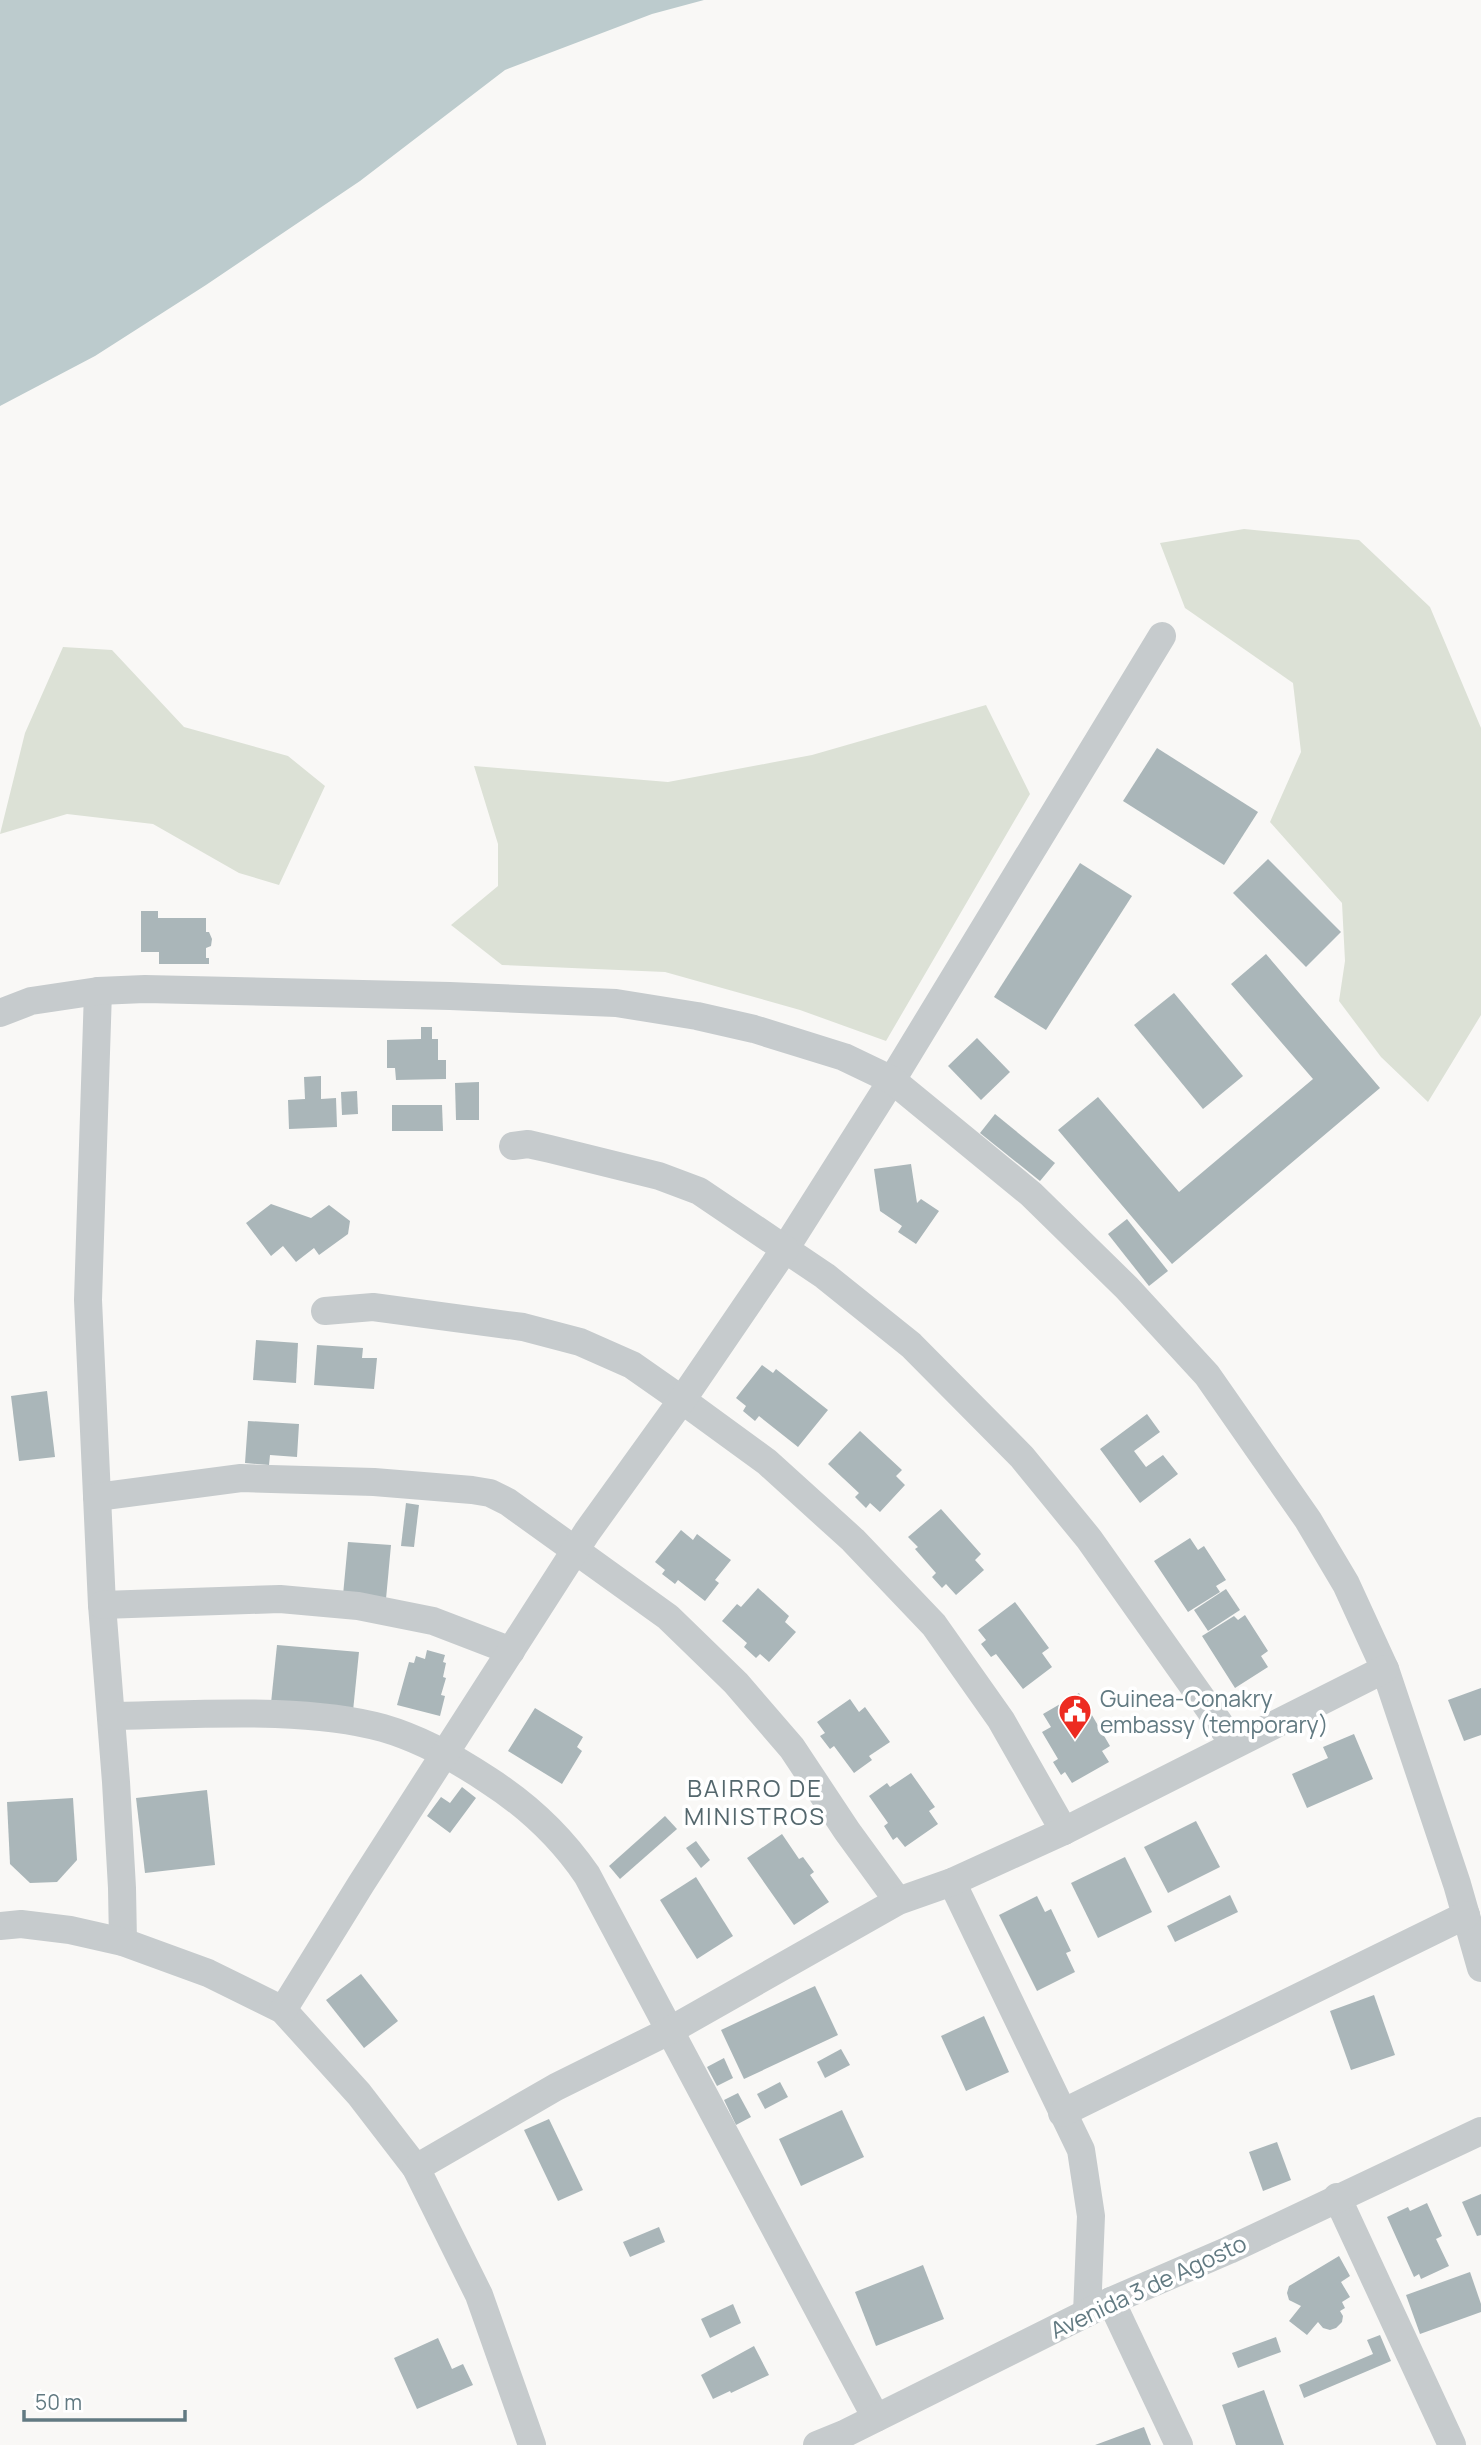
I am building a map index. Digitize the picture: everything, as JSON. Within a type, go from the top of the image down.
[{"type":"street","points":[[283,2010],[575,1551],[785,1250],[892,1080],[1162,636]]},
{"type":"street","points":[[0,1013],[31,1001],[98,991],[145,989],[616,1003],[697,1016],[754,1029],[844,1057],[892,1080],[1031,1194],[1127,1288],[1207,1375],[1308,1520],[1346,1584],[1385,1669],[1481,1968]]},
{"type":"street","points":[[98,991],[88,1300],[102,1605],[122,1888],[123,1942]]},
{"type":"street","points":[[513,1146],[528,1144],[550,1149],[659,1176],[699,1191],[825,1276],[911,1345],[1022,1457],[1089,1539],[1234,1744]]},
{"type":"street","points":[[325,1311],[373,1307],[534,1330],[580,1342],[632,1365],[682,1400],[767,1462],[853,1540],[934,1625],[1000,1720],[1064,1831]]},
{"type":"street","points":[[97,1497],[241,1478],[374,1482],[472,1490],[490,1493],[508,1502],[668,1617],[736,1683],[792,1748],[898,1901]]},
{"type":"street","points":[[102,1605],[280,1599],[358,1606],[433,1621],[511,1651]]},
{"type":"street","points":[[416,2168],[556,2087],[669,2031],[898,1901],[952,1882],[1064,1831],[1385,1669]]},
{"type":"street","points":[[111,1716],[265,1715],[329,1719],[383,1728],[445,1752],[505,1790],[541,1821],[570,1850],[587,1875],[876,2418]]},
{"type":"street","points":[[952,1882],[1081,2150],[1091,2216],[1099,2307],[1179,2445]]},
{"type":"street","points":[[1062,2113],[1466,1915]]},
{"type":"street","points":[[0,1926],[21,1924],[70,1930],[123,1942],[208,1973],[283,2010],[359,2094],[416,2168],[479,2295],[532,2445]]},
{"type":"street","name":"Avenida 3 de Agosto","points":[[817,2445],[847,2439],[876,2418],[1099,2307],[1229,2250],[1481,2131]]},
{"type":"street","points":[[1337,2197],[1452,2445]]},
{"type":"shaded area","points":[[0,0],[704,0],[652,14],[505,70],[360,181],[206,285],[95,356],[0,406]]},
{"type":"shaded area","points":[[1244,529],[1359,540],[1430,607],[1481,728],[1481,1015],[1428,1102],[1381,1057],[1339,1001],[1345,961],[1342,903],[1270,822],[1301,752],[1293,683],[1185,608],[1160,543]]},
{"type":"shaded area","points":[[63,647],[112,650],[184,727],[288,756],[325,786],[279,885],[239,873],[153,824],[67,814],[0,834],[25,733]]},
{"type":"shaded area","points":[[986,705],[1030,794],[886,1041],[800,1010],[665,972],[502,965],[451,925],[498,886],[498,844],[474,766],[668,782],[812,755]]},
{"type":"building","points":[[1157,748],[1258,812],[1224,865],[1123,801]]},
{"type":"building","points":[[1268,859],[1341,932],[1306,967],[1233,893]]},
{"type":"building","points":[[1080,863],[1132,896],[1046,1030],[994,997]]},
{"type":"building","points":[[141,911],[158,911],[158,918],[206,918],[206,932],[209,932],[212,939],[211,946],[206,948],[209,964],[159,964],[159,952],[141,952]]},
{"type":"building","points":[[1266,954],[1380,1088],[1172,1264],[1058,1130],[1098,1097],[1179,1192],[1313,1079],[1231,984]]},
{"type":"building","points":[[1174,993],[1243,1076],[1203,1109],[1134,1025]]},
{"type":"building","points":[[421,1027],[432,1027],[432,1039],[438,1039],[438,1060],[446,1060],[446,1079],[396,1080],[395,1068],[387,1068],[387,1040],[421,1039]]},
{"type":"building","points":[[977,1038],[1010,1072],[981,1100],[948,1066]]},
{"type":"building","points":[[321,1076],[321,1099],[336,1098],[337,1127],[289,1129],[288,1100],[305,1099],[304,1077]]},
{"type":"building","points":[[479,1082],[479,1120],[456,1120],[455,1083]]},
{"type":"building","points":[[357,1091],[358,1114],[342,1115],[341,1092]]},
{"type":"building","points":[[392,1105],[442,1105],[443,1131],[392,1131]]},
{"type":"building","points":[[995,1114],[1055,1163],[1040,1181],[980,1133]]},
{"type":"building","points":[[911,1164],[917,1203],[921,1199],[939,1211],[916,1244],[898,1232],[902,1226],[880,1211],[874,1169]]},
{"type":"building","points":[[271,1204],[311,1218],[329,1205],[350,1221],[348,1234],[319,1255],[314,1248],[296,1262],[283,1246],[271,1256],[246,1223]]},
{"type":"building","points":[[1127,1219],[1168,1271],[1149,1286],[1108,1234]]},
{"type":"building","points":[[256,1340],[298,1343],[296,1383],[253,1380]]},
{"type":"building","points":[[317,1345],[363,1348],[362,1358],[377,1358],[374,1389],[314,1385]]},
{"type":"building","points":[[762,1365],[773,1373],[776,1369],[828,1410],[798,1447],[759,1416],[755,1421],[743,1411],[746,1406],[736,1398]]},
{"type":"building","points":[[47,1391],[55,1457],[19,1461],[11,1396]]},
{"type":"building","points":[[1147,1414],[1160,1432],[1134,1451],[1146,1467],[1163,1455],[1178,1474],[1140,1503],[1100,1449]]},
{"type":"building","points":[[248,1421],[299,1424],[297,1457],[270,1455],[269,1465],[245,1463]]},
{"type":"building","points":[[860,1431],[902,1470],[896,1476],[905,1485],[880,1512],[870,1503],[866,1508],[855,1497],[859,1493],[828,1464]]},
{"type":"building","points":[[406,1503],[419,1505],[414,1547],[401,1546]]},
{"type":"building","points":[[941,1509],[981,1554],[975,1560],[984,1570],[956,1595],[946,1584],[942,1588],[932,1577],[936,1573],[908,1537]]},
{"type":"building","points":[[681,1530],[693,1540],[697,1534],[731,1560],[715,1580],[719,1583],[705,1601],[678,1580],[675,1584],[662,1574],[665,1570],[655,1562]]},
{"type":"building","points":[[1190,1538],[1198,1550],[1204,1546],[1226,1580],[1216,1586],[1220,1592],[1188,1612],[1154,1561]]},
{"type":"building","points":[[348,1542],[391,1545],[386,1599],[343,1595]]},
{"type":"building","points":[[758,1588],[789,1616],[785,1622],[796,1632],[769,1662],[760,1654],[756,1658],[744,1647],[747,1643],[722,1621],[737,1604],[741,1607]]},
{"type":"building","points":[[1226,1589],[1240,1610],[1208,1631],[1194,1610]]},
{"type":"building","points":[[1015,1602],[1049,1648],[1042,1653],[1052,1667],[1023,1689],[996,1654],[991,1657],[981,1644],[986,1640],[978,1630]]},
{"type":"building","points":[[1245,1615],[1268,1651],[1261,1656],[1268,1667],[1235,1688],[1202,1636],[1234,1616],[1238,1620]]},
{"type":"building","points":[[277,1645],[359,1652],[353,1711],[271,1703]]},
{"type":"building","points":[[427,1650],[445,1655],[443,1677],[446,1678],[441,1695],[445,1696],[440,1716],[397,1705],[409,1662],[414,1663],[416,1656],[425,1659]]},
{"type":"building","points":[[1481,1688],[1481,1735],[1464,1741],[1448,1700]]},
{"type":"building","points":[[1079,1693],[1110,1746],[1102,1751],[1109,1762],[1072,1783],[1065,1772],[1061,1775],[1053,1762],[1058,1759],[1042,1732],[1051,1727],[1043,1714]]},
{"type":"building","points":[[850,1699],[859,1712],[865,1707],[890,1742],[869,1756],[872,1760],[854,1773],[834,1746],[830,1749],[820,1736],[825,1733],[817,1722]]},
{"type":"building","points":[[535,1708],[583,1737],[577,1747],[582,1751],[562,1784],[508,1751]]},
{"type":"building","points":[[1354,1734],[1373,1779],[1307,1808],[1292,1774],[1328,1758],[1323,1747]]},
{"type":"building","points":[[911,1773],[935,1807],[929,1811],[938,1824],[905,1847],[897,1837],[893,1840],[884,1826],[888,1823],[869,1796],[887,1783],[890,1787]]},
{"type":"building","points":[[462,1787],[476,1798],[450,1833],[427,1816],[441,1797],[450,1803]]},
{"type":"building","points":[[207,1790],[215,1865],[145,1873],[136,1798]]},
{"type":"building","points":[[73,1798],[77,1860],[57,1882],[30,1883],[10,1864],[7,1802]]},
{"type":"building","points":[[665,1816],[677,1829],[620,1879],[609,1866]]},
{"type":"building","points":[[1196,1821],[1220,1867],[1168,1893],[1144,1847]]},
{"type":"building","points":[[782,1834],[799,1859],[803,1857],[814,1872],[810,1875],[829,1902],[794,1925],[747,1858]]},
{"type":"building","points":[[696,1841],[710,1860],[701,1868],[686,1848]]},
{"type":"building","points":[[1125,1857],[1152,1912],[1098,1938],[1071,1883]]},
{"type":"building","points":[[696,1877],[733,1936],[697,1959],[660,1900]]},
{"type":"building","points":[[1230,1895],[1238,1912],[1175,1942],[1167,1926]]},
{"type":"building","points":[[1037,1896],[1045,1912],[1051,1909],[1071,1951],[1066,1953],[1075,1972],[1037,1991],[999,1915]]},
{"type":"building","points":[[361,1974],[398,2021],[364,2048],[326,2000]]},
{"type":"building","points":[[815,1986],[838,2035],[744,2079],[721,2030]]},
{"type":"building","points":[[1374,1995],[1395,2055],[1351,2070],[1330,2011]]},
{"type":"building","points":[[984,2016],[1009,2072],[966,2091],[941,2036]]},
{"type":"building","points":[[841,2049],[850,2065],[825,2078],[817,2062]]},
{"type":"building","points":[[724,2058],[733,2078],[717,2086],[707,2067]]},
{"type":"building","points":[[780,2082],[788,2097],[765,2109],[757,2094]]},
{"type":"building","points":[[738,2093],[751,2117],[736,2125],[724,2100]]},
{"type":"building","points":[[842,2110],[864,2157],[801,2186],[779,2139]]},
{"type":"building","points":[[549,2119],[583,2190],[558,2201],[524,2130]]},
{"type":"building","points":[[1277,2142],[1291,2180],[1263,2191],[1249,2152]]},
{"type":"building","points":[[1481,2194],[1481,2235],[1477,2236],[1462,2202]]},
{"type":"building","points":[[1427,2203],[1442,2236],[1436,2239],[1449,2266],[1421,2279],[1419,2274],[1414,2277],[1387,2217],[1408,2207],[1410,2211]]},
{"type":"building","points":[[659,2227],[665,2242],[630,2257],[623,2242]]},
{"type":"building","points":[[1339,2256],[1350,2276],[1341,2282],[1350,2297],[1342,2302],[1345,2308],[1340,2311],[1342,2322],[1330,2330],[1323,2328],[1318,2322],[1307,2335],[1289,2321],[1301,2306],[1289,2300],[1289,2286]]},
{"type":"building","points":[[923,2265],[944,2319],[876,2346],[855,2292]]},
{"type":"building","points":[[1470,2272],[1481,2304],[1481,2312],[1420,2334],[1406,2295]]},
{"type":"building","points":[[733,2304],[741,2323],[710,2338],[701,2319]]},
{"type":"building","points":[[1380,2335],[1391,2361],[1304,2398],[1299,2385],[1373,2354],[1367,2340]]},
{"type":"building","points":[[1276,2337],[1281,2352],[1238,2368],[1232,2353]]},
{"type":"building","points":[[438,2338],[452,2369],[463,2364],[473,2385],[417,2409],[394,2358]]},
{"type":"building","points":[[754,2346],[769,2375],[713,2399],[701,2375]]},
{"type":"building","points":[[1264,2390],[1284,2445],[1236,2445],[1222,2405]]},
{"type":"building","points":[[1144,2427],[1151,2445],[1095,2445]]},
{"type":"place","name":"Guinea-Conakry embassy (temporary)","points":[[1075,1741]]},
{"type":"district","name":"BAIRRO DE MINISTROS","points":[[755,1801]]}]
